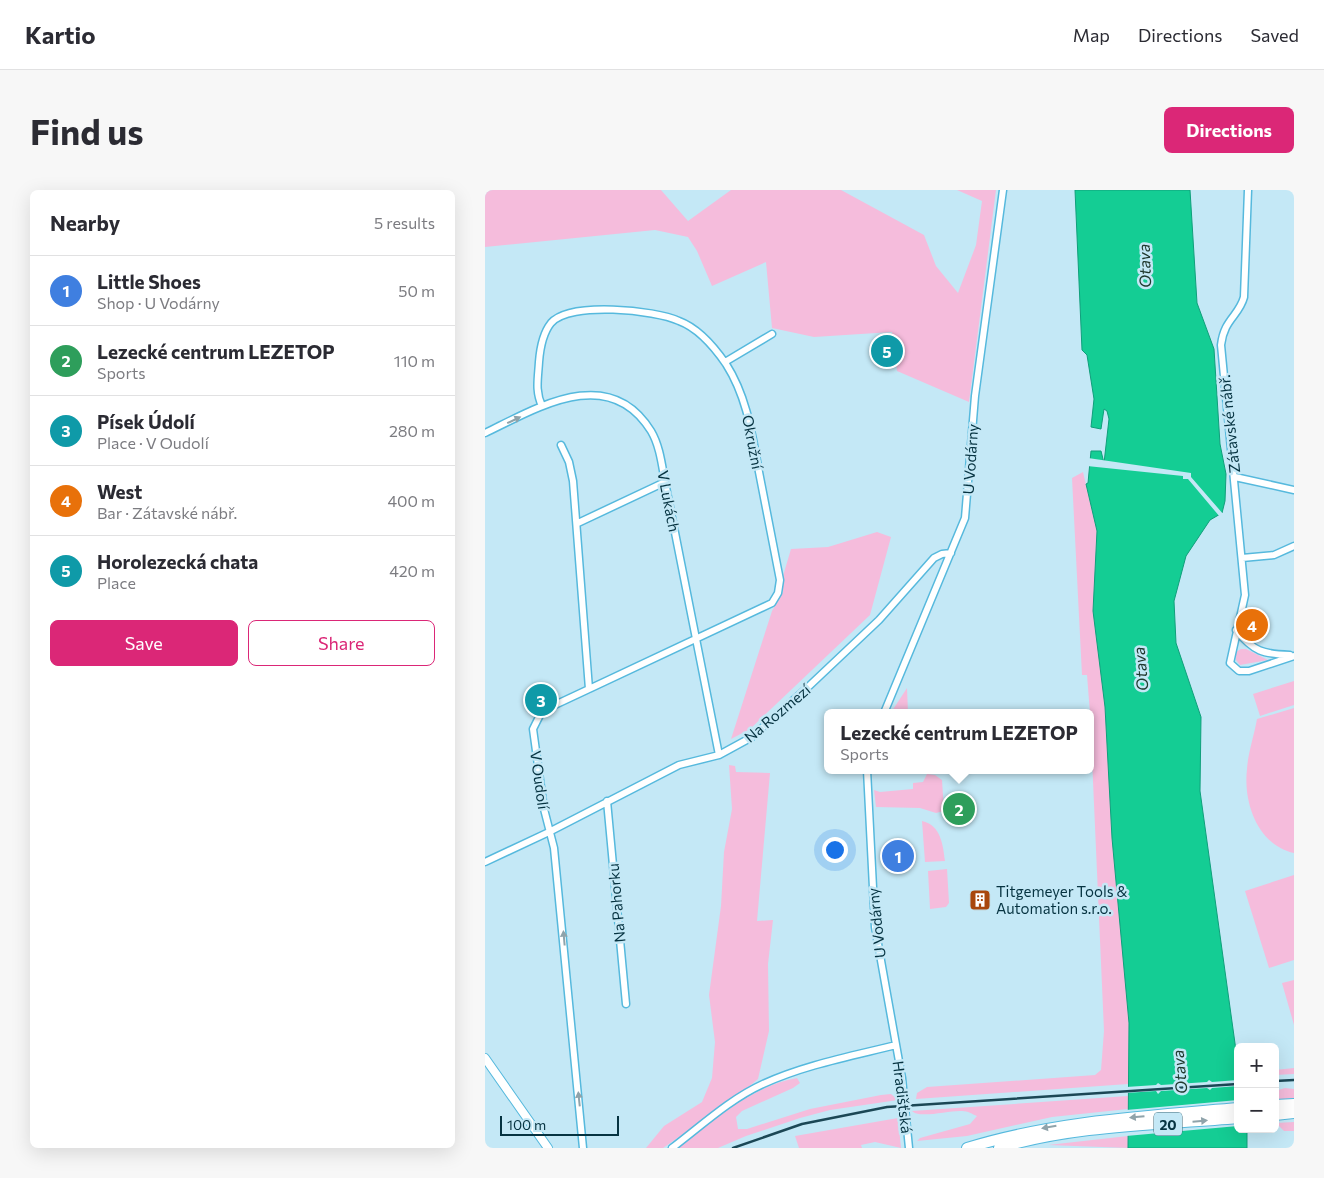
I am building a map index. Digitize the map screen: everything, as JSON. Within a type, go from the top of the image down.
[{"type":"highway","points":[[1279,1105],[1294,1104]]},
{"type":"highway","name":"20","points":[[967,1148],[1004,1137],[1234,1108]]},
{"type":"highway","points":[[1279,1115],[1294,1113]]},
{"type":"highway","name":"20","points":[[999,1148],[1098,1125],[1234,1118]]},
{"type":"street","name":"U Vodárny","points":[[886,709],[965,518],[975,396],[1003,190]]},
{"type":"street","name":"Zátavské nábř.","points":[[1248,190],[1244,297],[1226,326],[1221,345],[1245,595],[1230,663],[1239,671],[1249,671],[1294,656]]},
{"type":"street","name":"Okružní","points":[[542,406],[537,394],[537,380],[543,338],[552,322],[568,313],[617,309],[649,311],[681,321],[705,339],[725,362],[737,383],[747,410],[780,580],[778,593],[772,604],[589,689]]},
{"type":"street","points":[[725,362],[772,334]]},
{"type":"street","name":"V Lukách","points":[[485,433],[542,406],[571,397],[595,394],[623,404],[642,420],[651,432],[658,448],[719,755]]},
{"type":"street","points":[[561,445],[569,462],[578,523],[589,689]]},
{"type":"street","points":[[1235,477],[1294,490]]},
{"type":"street","points":[[578,523],[665,482]]},
{"type":"street","points":[[1242,558],[1274,555],[1294,546]]},
{"type":"street","name":"Na Rozmezí","points":[[485,862],[549,832],[679,765],[719,755],[752,737],[879,620],[934,558],[941,554],[951,553]]},
{"type":"street","points":[[1236,630],[1247,644],[1260,652],[1294,656]]},
{"type":"street","name":"V Oudolí","points":[[583,1148],[554,848],[541,791],[533,729],[542,711],[589,689]]},
{"type":"street","name":"U Vodárny","points":[[867,774],[875,927],[895,1045]]},
{"type":"street","name":"Na Pahorku","points":[[607,801],[626,1004]]},
{"type":"street","points":[[672,1148],[722,1109],[763,1084],[797,1072],[895,1045]]},
{"type":"street","name":"Hradišťská","points":[[895,1045],[905,1094],[909,1148]]},
{"type":"street","points":[[485,1058],[548,1148]]},
{"type":"shaded area","points":[[485,190],[661,190],[688,221],[731,190],[841,190],[924,235],[936,266],[958,293],[976,245],[982,201],[957,190],[996,190],[969,402],[897,371],[892,332],[814,337],[772,328],[766,262],[712,286],[697,251],[688,237],[655,230],[485,247]]},
{"type":"shaded area","points":[[1083,472],[1097,531],[1093,611],[1105,707],[1112,838],[1129,1023],[1128,1084],[916,1099],[917,1093],[927,1087],[1095,1075],[1101,1070],[1104,1031],[1093,774],[1094,709],[1090,709],[1087,675],[1082,675],[1072,478]]},
{"type":"shaded area","points":[[877,532],[891,537],[870,615],[750,729],[731,739],[772,611],[783,592],[783,576],[791,549],[828,547]]},
{"type":"shaded area","points":[[1246,649],[1268,660],[1240,665],[1236,660],[1236,652]]},
{"type":"shaded area","points":[[1294,681],[1294,705],[1260,716],[1253,694]]},
{"type":"shaded area","points":[[907,688],[908,709],[893,709]]},
{"type":"shaded area","points":[[1294,708],[1294,853],[1281,848],[1262,832],[1255,821],[1246,782],[1257,719]]},
{"type":"shaded area","points":[[729,765],[735,766],[736,772],[770,773],[757,921],[773,920],[768,964],[769,1031],[758,1079],[735,1098],[663,1148],[646,1148],[664,1126],[702,1102],[712,1078],[715,1042],[709,995],[721,906],[724,852],[732,809]]},
{"type":"shaded area","points":[[927,774],[935,775],[942,780],[944,811],[936,813],[920,808],[876,807],[874,790],[880,792],[913,789],[913,783],[923,782]]},
{"type":"shaded area","points":[[922,821],[933,827],[940,836],[945,861],[925,862]]},
{"type":"shaded area","points":[[947,869],[949,903],[946,907],[930,909],[928,871]]},
{"type":"shaded area","points":[[1294,875],[1294,960],[1269,968],[1245,891]]},
{"type":"shaded area","points":[[1294,980],[1294,1025],[1282,983]]},
{"type":"shaded area","points":[[1294,1068],[1294,1074],[1279,1075],[1279,1070]]},
{"type":"shaded area","points":[[797,1078],[800,1083],[793,1088],[742,1111],[736,1117],[738,1129],[747,1129],[810,1109],[881,1095],[891,1094],[898,1100],[830,1110],[800,1118],[746,1136],[718,1148],[678,1148],[719,1116],[749,1097],[780,1082]]},
{"type":"shaded area","points":[[1294,1089],[1294,1098],[1279,1100],[1279,1090]]},
{"type":"shaded area","points":[[1128,1096],[1128,1109],[1052,1117],[967,1136],[917,1141],[920,1138],[970,1124],[977,1116],[964,1111],[921,1114],[912,1111]]},
{"type":"shaded area","points":[[898,1118],[901,1148],[875,1142],[861,1145],[862,1148],[799,1148],[795,1136]]},
{"type":"shaded area","points":[[1294,1122],[1294,1131],[1284,1131],[1279,1126],[1279,1123]]},
{"type":"shaded area","points":[[1128,1136],[1129,1148],[1048,1145]]},
{"type":"water","name":"Otava","points":[[1075,190],[1190,190],[1197,303],[1214,349],[1220,444],[1226,474],[1225,501],[1222,513],[1210,520],[1186,556],[1174,601],[1176,643],[1201,717],[1200,791],[1235,1043],[1234,1133],[1247,1133],[1247,1148],[1128,1148],[1129,1023],[1112,838],[1105,707],[1093,611],[1097,531],[1086,484],[1088,483],[1091,451],[1101,451],[1104,463],[1109,419],[1107,411],[1104,409],[1101,429],[1091,427],[1094,399],[1087,355],[1082,350]]},
{"type":"pier","points":[[1088,458],[1191,473],[1191,477],[1224,515],[1220,517],[1188,479],[1183,479],[1183,476],[1087,466]]},
{"type":"pier","points":[[1209,1080],[1212,1082],[1234,1080],[1234,1086],[1212,1088],[1210,1090],[1207,1088],[1161,1091],[1158,1094],[1156,1091],[1126,1093],[1126,1087],[1156,1085],[1158,1083],[1161,1085],[1207,1082]]},
{"type":"pier","points":[[1234,1100],[1234,1126],[1126,1136],[1126,1110]]},
{"type":"railway","points":[[1279,1081],[1294,1080]]},
{"type":"railway","points":[[733,1148],[802,1124],[887,1107],[1234,1084]]},
{"type":"place","name":"Horolezecká chata","points":[[887,351]]},
{"type":"place","name":"West","points":[[1252,625]]},
{"type":"place","name":"Písek Údolí","points":[[541,700]]},
{"type":"place","name":"Lezecké centrum LEZETOP","points":[[959,809]]},
{"type":"place","name":"Little Shoes","points":[[898,856]]},
{"type":"place","name":"Titgemeyer Tools & Automation s.r.o.","points":[[980,900]]}]
